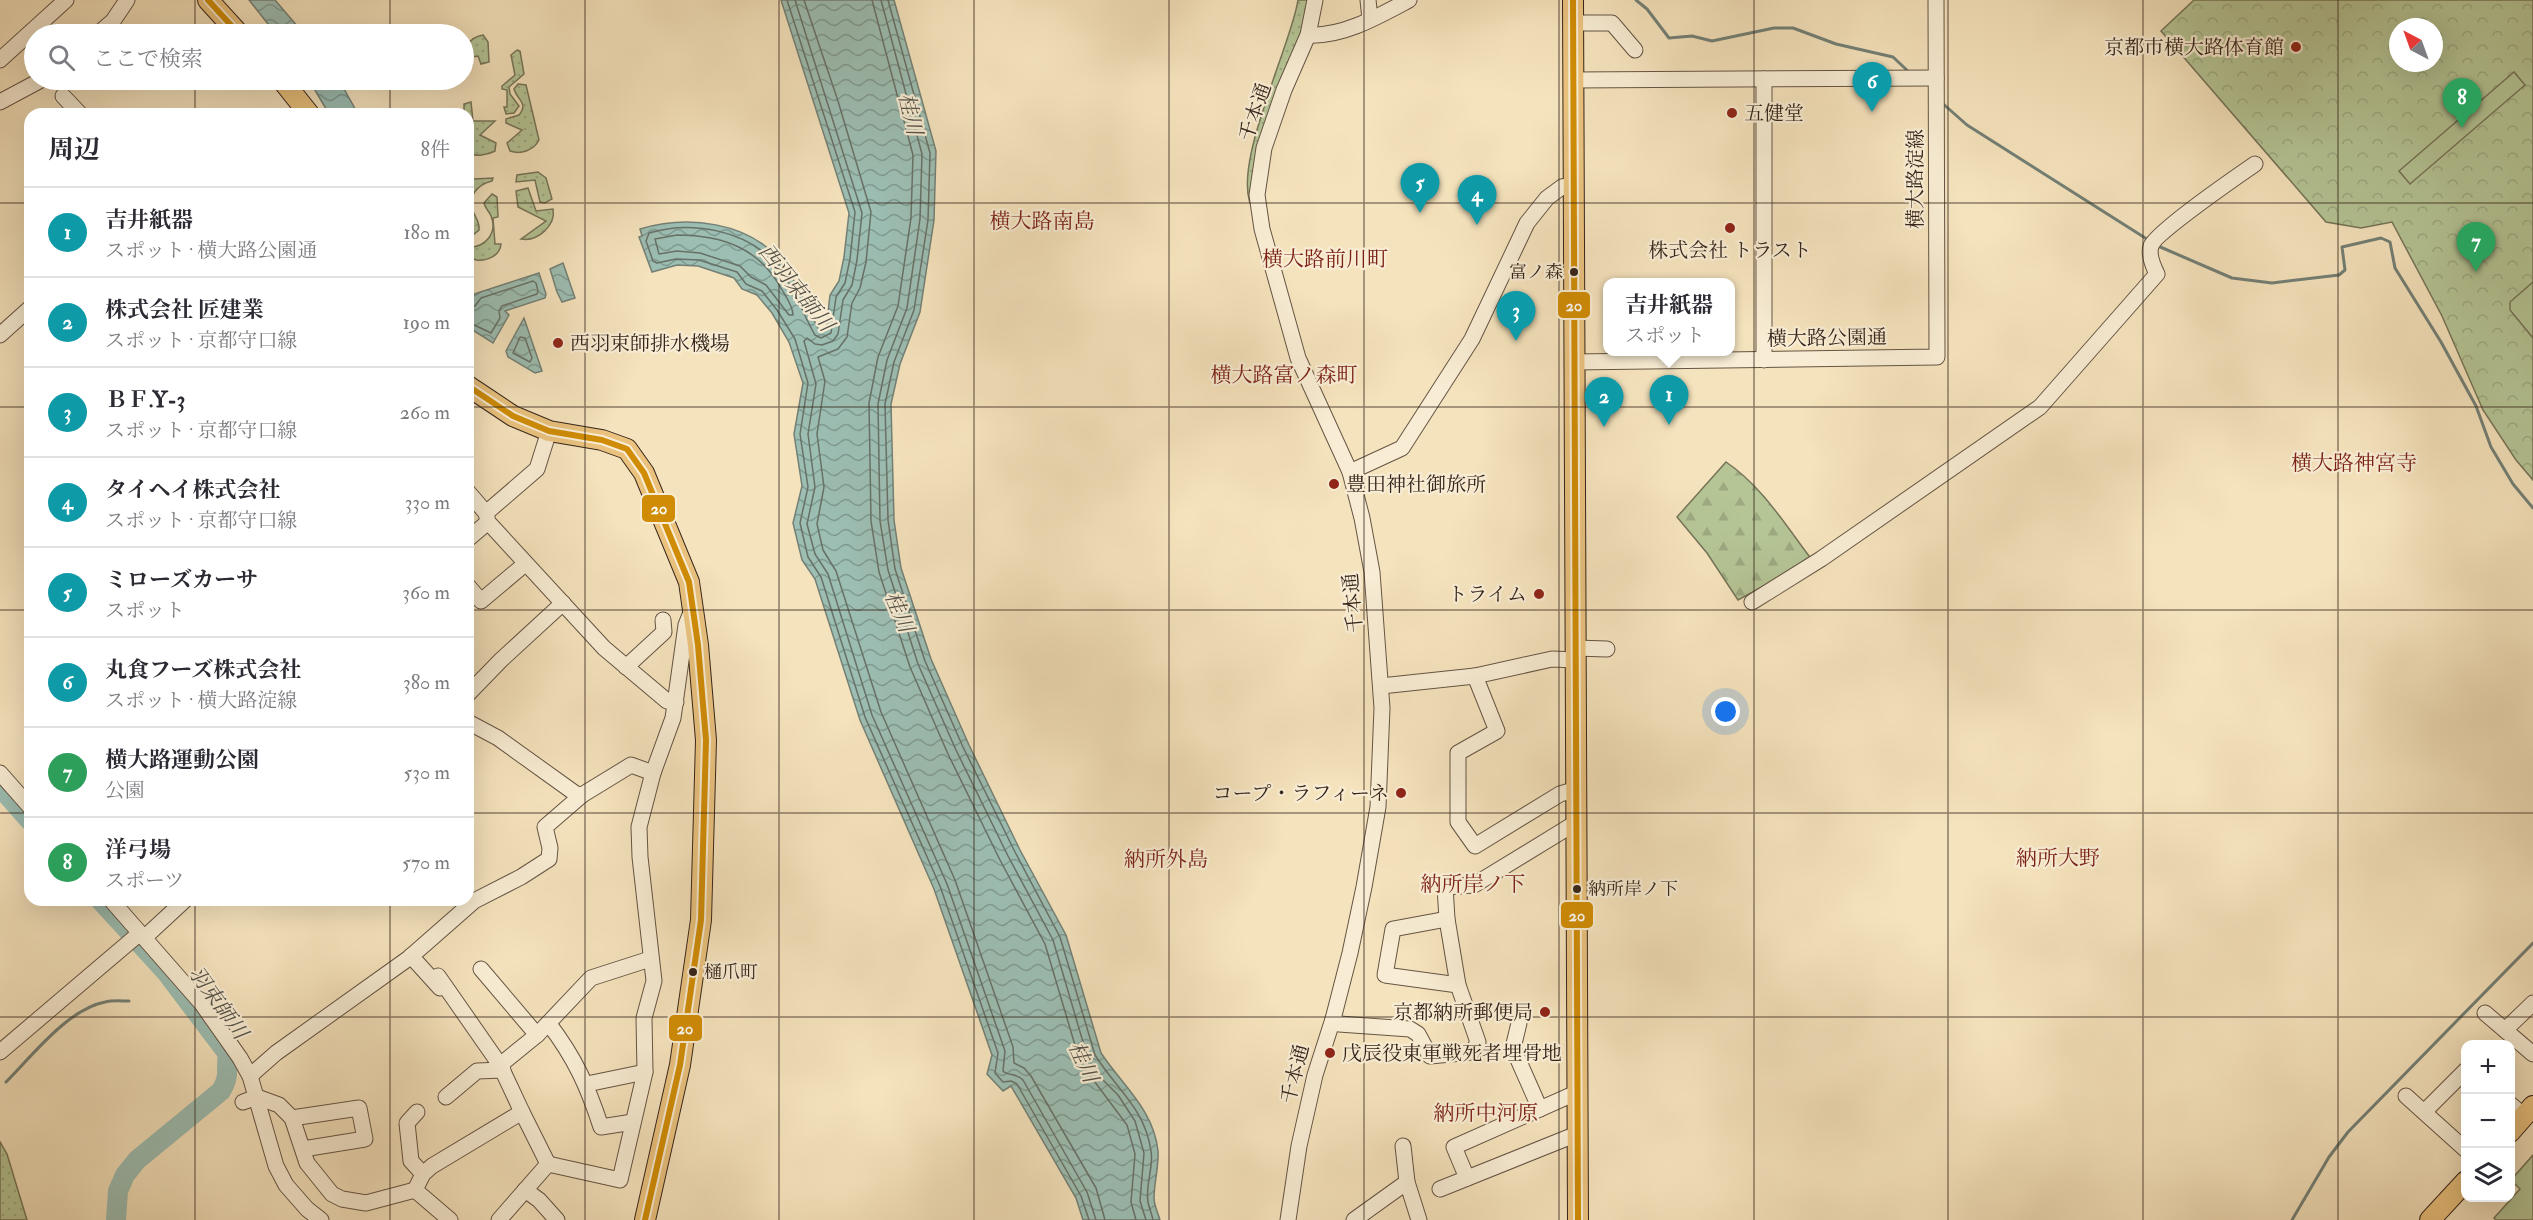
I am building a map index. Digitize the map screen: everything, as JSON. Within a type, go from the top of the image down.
[{"type":"main road","points":[[208,0],[230,24]]},
{"type":"main road","points":[[1573,0],[1578,1220]]},
{"type":"main road","points":[[290,90],[304,108]]},
{"type":"main road","points":[[474,390],[513,416],[549,431],[616,444],[627,449],[644,473],[689,582],[706,740],[700,920],[680,1065],[645,1220]]},
{"type":"main road","points":[[2515,1124],[2523,1109]]},
{"type":"main road","points":[[2430,1220],[2461,1186]]},
{"type":"street","points":[[40,24],[66,0]]},
{"type":"street","points":[[110,24],[127,0]]},
{"type":"street","name":"千本通","points":[[1287,1220],[1299,1146],[1315,1075],[1333,1019],[1350,953],[1378,807],[1381,686],[1372,572],[1362,518],[1350,472],[1298,358],[1264,239],[1257,195],[1264,148],[1284,90],[1308,35],[1315,0]]},
{"type":"street","points":[[1368,0],[1370,19]]},
{"type":"street","points":[[1308,35],[1323,36],[1370,19],[1409,0]]},
{"type":"street","name":"横大路淀線","points":[[1935,0],[1937,357]]},
{"type":"street","points":[[1574,23],[1612,23],[1635,50]]},
{"type":"street","points":[[0,60],[24,38]]},
{"type":"street","points":[[1574,80],[1936,78]]},
{"type":"street","points":[[1764,79],[1764,360]]},
{"type":"street","points":[[0,102],[24,89]]},
{"type":"street","points":[[63,96],[74,108]]},
{"type":"street","points":[[1752,602],[1821,559],[2040,407],[2141,289],[2157,274],[2150,254],[2152,243],[2217,190],[2255,164]]},
{"type":"street","points":[[1350,472],[1402,448],[1472,339],[1527,223],[1547,198],[1562,188],[1574,185]]},
{"type":"street","points":[[0,335],[24,313]]},
{"type":"street","name":"横大路公園通","points":[[1574,362],[1937,357]]},
{"type":"street","points":[[474,532],[537,469],[549,431]]},
{"type":"street","points":[[474,500],[525,564],[604,648],[667,701],[676,702]]},
{"type":"street","points":[[474,593],[481,601],[525,564]]},
{"type":"street","points":[[474,688],[563,603]]},
{"type":"street","points":[[548,1164],[620,1180],[645,1072],[644,1018],[654,981],[650,959],[639,827],[653,773],[674,718],[686,625],[693,608]]},
{"type":"street","points":[[626,667],[664,632],[663,620]]},
{"type":"street","points":[[1381,686],[1475,676],[1607,649]]},
{"type":"street","points":[[1475,676],[1497,731],[1458,753],[1458,822],[1474,846],[1560,794],[1577,789]]},
{"type":"street","points":[[474,725],[498,738],[576,794],[582,795]]},
{"type":"street","points":[[474,902],[549,859],[550,848],[545,827],[582,795],[631,765],[653,773]]},
{"type":"street","points":[[0,773],[24,800]]},
{"type":"street","points":[[1333,1019],[1339,1024],[1410,1029],[1418,1034],[1430,1056],[1472,1052],[1478,1042],[1458,985],[1447,919],[1445,887],[1474,885],[1577,822]]},
{"type":"street","points":[[116,906],[202,1004],[250,1076],[250,1099],[276,1166],[286,1185],[307,1209],[321,1220]]},
{"type":"street","points":[[0,1052],[178,906]]},
{"type":"street","points":[[250,1076],[276,1053],[411,956],[469,906]]},
{"type":"street","points":[[1447,919],[1393,929],[1385,975],[1458,985]]},
{"type":"street","points":[[411,956],[463,1019],[472,1022]]},
{"type":"street","points":[[446,1097],[477,1071],[501,1067],[549,1024],[591,978],[650,959]]},
{"type":"street","points":[[481,969],[537,1035]]},
{"type":"street","points":[[438,976],[501,1067],[548,1164]]},
{"type":"street","points":[[2505,1030],[2533,1003]]},
{"type":"street","points":[[2485,1013],[2533,1054]]},
{"type":"street","points":[[1519,1023],[1513,1048],[1540,1109]]},
{"type":"street","points":[[549,1024],[567,1047],[587,1084],[601,1127],[633,1122]]},
{"type":"street","points":[[587,1084],[645,1072]]},
{"type":"street","points":[[2424,1112],[2461,1075]]},
{"type":"street","points":[[1467,1178],[1454,1147],[1578,1092]]},
{"type":"street","points":[[2406,1096],[2465,1148]]},
{"type":"street","points":[[250,1099],[279,1105],[292,1118],[308,1162],[332,1194],[342,1199],[366,1203],[415,1190],[423,1174],[432,1166],[522,1112]]},
{"type":"street","points":[[292,1118],[359,1108],[365,1139],[303,1149]]},
{"type":"street","points":[[417,1112],[407,1123],[411,1161],[423,1174]]},
{"type":"street","points":[[1440,1189],[1577,1134]]},
{"type":"street","points":[[1403,1146],[1407,1182],[1419,1220]]},
{"type":"street","points":[[499,1220],[548,1164]]},
{"type":"street","points":[[1354,1220],[1407,1182]]},
{"type":"street","points":[[415,1190],[450,1220]]},
{"type":"street","points":[[525,1190],[539,1200],[557,1220]]},
{"type":"green space","points":[[1298,0],[1312,0],[1261,146],[1255,212],[1248,195],[1248,170],[1263,110]]},
{"type":"green space","points":[[2194,0],[2533,0],[2533,480],[2516,460],[2483,410],[2442,316],[2392,222],[2361,228],[2326,222],[2161,31]]},
{"type":"green space","points":[[483,35],[488,42],[489,62],[481,64],[478,56],[474,57],[474,38]]},
{"type":"green space","points":[[517,50],[520,51],[524,74],[509,87],[510,94],[519,106],[514,113],[506,114],[504,107],[507,107],[507,90],[502,89],[502,86],[515,75],[511,55]]},
{"type":"green space","points":[[2514,72],[2525,85],[2410,184],[2399,171]]},
{"type":"green space","points":[[518,84],[526,85],[539,140],[531,149],[523,152],[510,151],[507,143],[522,130],[506,123],[506,119],[519,115],[522,111],[523,104],[514,89]]},
{"type":"green space","points":[[471,102],[472,108],[464,108],[464,104]]},
{"type":"green space","points":[[474,121],[495,121],[480,135],[496,143],[495,151],[474,154]]},
{"type":"green space","points":[[538,172],[546,178],[552,199],[545,203],[540,202],[535,180],[516,182],[517,175]]},
{"type":"green space","points":[[493,178],[492,181],[478,188],[474,194],[474,179]]},
{"type":"green space","points":[[528,188],[536,211],[553,209],[553,215],[545,231],[534,238],[521,239],[546,221],[518,207],[516,191]]},
{"type":"green space","points":[[492,194],[497,197],[498,217],[493,218],[495,244],[501,244],[498,252],[492,257],[476,260],[474,259],[474,247],[485,242],[493,228],[491,216],[484,203]]},
{"type":"green space","points":[[474,213],[478,223],[479,230],[474,234]]},
{"type":"green space","points":[[2533,282],[2533,338],[2510,310],[2510,302]]},
{"type":"green space","points":[[1726,462],[1762,495],[1812,560],[1738,600],[1707,553],[1677,517]]},
{"type":"green space","points":[[0,1142],[7,1154],[27,1220],[0,1220]]},
{"type":"green space","points":[[2533,1155],[2533,1220],[2496,1220],[2494,1218],[2508,1202],[2515,1202],[2515,1195],[2520,1189],[2515,1184],[2515,1175]]},
{"type":"water","points":[[249,0],[275,0],[295,24],[268,24]]},
{"type":"water","points":[[781,0],[894,0],[936,151],[934,220],[920,312],[900,364],[891,404],[894,520],[901,568],[931,659],[969,745],[1020,850],[1066,935],[1101,1053],[1144,1110],[1150,1123],[1158,1151],[1154,1198],[1160,1220],[1083,1220],[1076,1198],[1011,1086],[1003,1091],[987,1074],[992,1055],[934,889],[860,720],[815,579],[802,560],[793,523],[802,486],[794,434],[803,383],[789,342],[772,313],[757,295],[742,289],[734,278],[698,266],[677,265],[652,272],[639,237],[642,236],[640,229],[677,222],[697,222],[735,230],[752,238],[768,248],[787,268],[820,332],[826,330],[830,295],[839,281],[844,257],[849,213]]},
{"type":"water","points":[[315,90],[345,90],[355,108],[325,108]]},
{"type":"water","points":[[563,263],[575,298],[562,302],[550,269]]},
{"type":"water","points":[[539,273],[546,294],[545,298],[505,311],[509,315],[493,343],[474,331],[474,294]]},
{"type":"water","points":[[524,318],[542,371],[535,373],[508,357],[506,351]]},
{"type":"waterway","points":[[1636,0],[1647,9],[1669,38],[1692,36],[1712,41],[1774,28],[1793,28],[1836,44],[1893,57],[1910,73]]},
{"type":"waterway","points":[[1941,102],[1967,125],[2150,241]]},
{"type":"waterway","points":[[2158,246],[2232,278],[2272,283],[2339,275],[2345,270],[2342,247],[2381,238],[2390,242],[2395,268],[2441,342],[2476,406],[2491,447],[2513,484],[2533,508]]},
{"type":"waterway","name":"羽束師川","points":[[0,787],[24,814]]},
{"type":"waterway","name":"羽束師川","points":[[106,906],[166,972],[228,1054],[227,1076],[221,1091],[137,1160],[125,1175],[118,1191],[116,1220]]},
{"type":"waterway","points":[[2292,1220],[2329,1157],[2348,1132],[2533,943]]},
{"type":"waterway","points":[[6,1082],[51,1035],[78,1014],[91,1006],[105,1002],[129,1001]]},
{"type":"transit line","name":"20","points":[[208,0],[230,24]]},
{"type":"transit line","name":"20","points":[[1573,0],[1578,1220]]},
{"type":"transit line","name":"20","points":[[474,390],[513,416],[549,431],[602,440],[627,449],[644,473],[689,582],[698,645],[706,740],[701,920],[680,1065],[645,1220]]},
{"type":"place","name":"京都市横大路体育館","points":[[2296,47]]},
{"type":"place","name":"丸食フーズ株式会社","points":[[1872,112]]},
{"type":"place","name":"五健堂","points":[[1732,113]]},
{"type":"place","name":"洋弓場","points":[[2462,128]]},
{"type":"place","name":"ミローズカーサ","points":[[1420,213]]},
{"type":"place","name":"タイヘイ株式会社","points":[[1477,225]]},
{"type":"place","name":"株式会社 トラスト","points":[[1730,228]]},
{"type":"place","name":"富ノ森","points":[[1574,272]]},
{"type":"place","name":"横大路運動公園","points":[[2476,272]]},
{"type":"place","name":"ＢＦ.Y-3","points":[[1516,341]]},
{"type":"place","name":"西羽束師排水機場","points":[[558,343]]},
{"type":"place","name":"吉井紙器","points":[[1669,425]]},
{"type":"place","name":"株式会社 匠建業","points":[[1604,427]]},
{"type":"place","name":"豊田神社御旅所","points":[[1334,484]]},
{"type":"place","name":"トライム","points":[[1539,594]]},
{"type":"place","name":"コープ・ラフィーネ","points":[[1401,793]]},
{"type":"place","name":"納所岸ノ下","points":[[1577,889]]},
{"type":"place","name":"樋爪町","points":[[693,972]]},
{"type":"place","name":"京都納所郵便局","points":[[1545,1012]]},
{"type":"place","name":"戊辰役東軍戦死者埋骨地","points":[[1330,1053]]},
{"type":"district","name":"横大路南島","points":[[1042,221]]},
{"type":"district","name":"横大路前川町","points":[[1325,259]]},
{"type":"district","name":"横大路富ノ森町","points":[[1284,375]]},
{"type":"district","name":"横大路神宮寺","points":[[2354,463]]},
{"type":"district","name":"納所大野","points":[[2058,858]]},
{"type":"district","name":"納所外島","points":[[1166,859]]},
{"type":"district","name":"納所岸ノ下","points":[[1473,884]]},
{"type":"district","name":"納所中河原","points":[[1486,1113]]},
{"type":"water label","name":"桂川","points":[[910,114]]},
{"type":"water label","name":"西羽束師川","points":[[796,288]]},
{"type":"water label","name":"桂川","points":[[899,612]]},
{"type":"water label","name":"桂川","points":[[1083,1062]]}]
